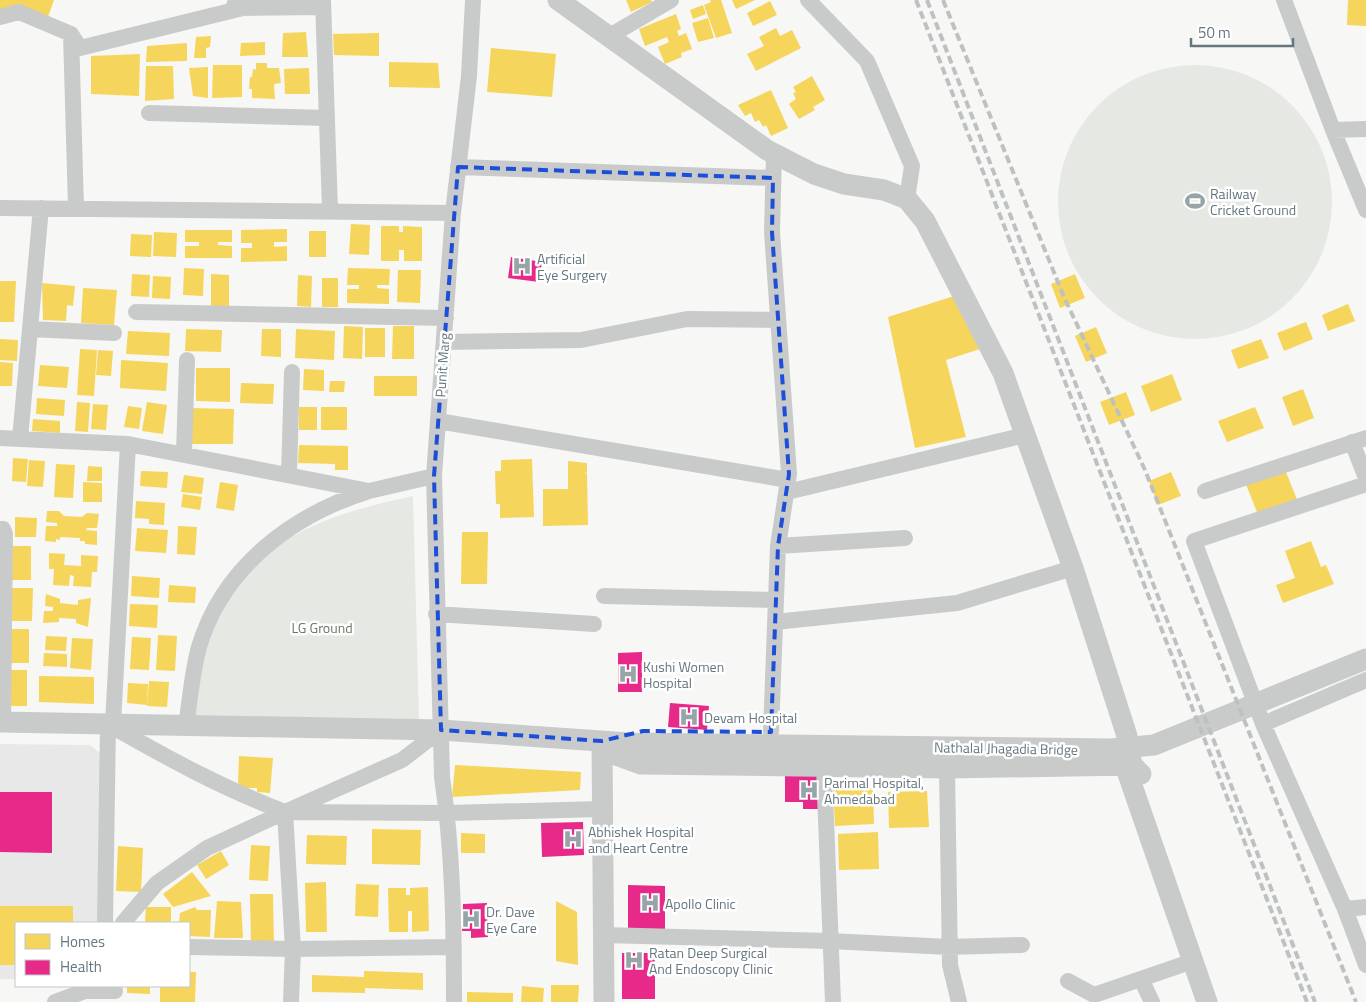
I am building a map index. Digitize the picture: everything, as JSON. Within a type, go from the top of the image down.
[{"type":"street","name":"Punit Marg","points":[[454,1002],[454,947],[447,813],[442,777],[436,614],[434,476],[453,213],[469,76],[473,0]]},
{"type":"street","points":[[558,0],[774,153],[814,174],[844,184],[884,190],[907,199],[925,221],[1002,373],[1025,435],[1073,568],[1127,736],[1132,765],[1128,774],[1207,1002]]},
{"type":"street","points":[[608,37],[671,0]]},
{"type":"street","points":[[808,0],[866,61],[912,166],[907,199]]},
{"type":"street","points":[[1284,0],[1332,130],[1366,210]]},
{"type":"street","points":[[0,17],[19,12],[71,34],[80,48],[235,4],[323,4],[330,211]]},
{"type":"street","points":[[71,34],[76,208]]},
{"type":"street","points":[[149,113],[326,118]]},
{"type":"street","points":[[1332,130],[1366,129]]},
{"type":"street","points":[[771,732],[778,546],[788,486],[772,232],[774,153]]},
{"type":"street","points":[[458,167],[773,178]]},
{"type":"street","points":[[0,208],[453,213]]},
{"type":"street","points":[[20,439],[40,208]]},
{"type":"street","points":[[136,312],[446,318]]},
{"type":"street","points":[[444,342],[580,340],[687,319],[778,320]]},
{"type":"street","points":[[30,329],[114,333]]},
{"type":"street","points":[[184,453],[187,360]]},
{"type":"street","points":[[289,474],[292,372]]},
{"type":"street","points":[[438,421],[788,486],[1025,435]]},
{"type":"street","points":[[0,438],[128,444],[184,453],[369,491]]},
{"type":"street","points":[[1205,491],[1359,440],[1366,478]]},
{"type":"street","points":[[105,922],[111,724],[128,444]]},
{"type":"street","points":[[186,726],[199,647],[211,616],[228,586],[257,554],[281,534],[310,515],[338,501],[369,491],[434,476]]},
{"type":"street","points":[[1366,484],[1194,540],[1263,724],[1345,909],[1366,965]]},
{"type":"street","points":[[0,528],[5,534],[1,722],[441,730],[629,747]]},
{"type":"street","points":[[778,546],[904,538]]},
{"type":"street","points":[[775,622],[957,603],[1073,568]]},
{"type":"street","points":[[604,596],[776,600]]},
{"type":"street","points":[[436,614],[594,624]]},
{"type":"street","name":"Nathalal Jhagadia Bridge","points":[[629,747],[1111,749],[1154,745],[1366,659]]},
{"type":"street","name":"Nathalal Jhagadia Bridge","points":[[629,747],[1111,758],[1156,754],[1366,669]]},
{"type":"street","points":[[1263,724],[1366,680]]},
{"type":"street","points":[[111,724],[194,773],[237,794],[285,812],[447,813],[602,809]]},
{"type":"street","points":[[124,922],[157,883],[207,848],[402,760],[441,730]]},
{"type":"street","points":[[602,745],[643,730],[1127,736]]},
{"type":"street","points":[[602,745],[641,764],[947,768],[1132,765],[1140,773],[1220,1002]]},
{"type":"street","points":[[602,745],[604,1002]]},
{"type":"street","points":[[824,767],[833,1002]]},
{"type":"street","points":[[947,768],[949,947],[950,966],[959,1002]]},
{"type":"street","points":[[285,812],[293,949],[291,1002]]},
{"type":"street","points":[[1345,909],[1366,907]]},
{"type":"street","points":[[603,935],[830,941],[949,947],[1022,945]]},
{"type":"street","points":[[190,947],[293,949],[454,947]]},
{"type":"street","points":[[1068,981],[1094,995],[1193,961]]},
{"type":"street","points":[[1141,979],[1152,1002]]},
{"type":"street","points":[[55,1002],[85,991],[115,993]]},
{"type":"highlighted area","points":[[458,167],[773,178],[772,232],[789,474],[778,546],[771,732],[643,731],[602,741],[441,730],[434,476]]},
{"type":"shaded area","points":[[0,744],[90,745],[101,754],[99,922],[15,922],[15,979],[0,979]]},
{"type":"green space","name":"Railway Cricket Ground","points":[[1195,65],[1235,71],[1271,88],[1292,105],[1309,126],[1326,162],[1332,202],[1326,242],[1309,278],[1292,299],[1271,316],[1235,333],[1195,339],[1155,333],[1119,316],[1098,299],[1081,278],[1064,242],[1058,202],[1064,162],[1081,126],[1098,105],[1119,88],[1155,71]]},
{"type":"green space","name":"LG Ground","points":[[413,496],[419,720],[194,716],[207,641],[235,590],[254,566],[276,548],[300,533],[325,521],[353,511]]},
{"type":"building: Homes","points":[[0,0],[54,0],[48,17],[0,10]]},
{"type":"building: Homes","points":[[626,0],[651,0],[652,2],[631,12]]},
{"type":"building: Homes","points":[[710,0],[721,0],[732,33],[716,38],[704,5],[711,2]]},
{"type":"building: Homes","points":[[732,0],[755,0],[736,9]]},
{"type":"building: Homes","points":[[1348,0],[1366,0],[1366,26],[1347,25]]},
{"type":"building: Homes","points":[[770,1],[777,15],[753,26],[747,13]]},
{"type":"building: Homes","points":[[703,5],[706,14],[693,19],[690,10]]},
{"type":"building: Homes","points":[[676,14],[681,29],[677,31],[679,36],[686,33],[692,49],[681,53],[682,57],[665,64],[658,47],[669,42],[667,37],[645,46],[639,29]]},
{"type":"building: Homes","points":[[708,18],[714,38],[698,42],[692,23]]},
{"type":"building: Homes","points":[[776,28],[780,36],[792,30],[801,48],[756,71],[747,54],[764,46],[759,37]]},
{"type":"building: Homes","points":[[306,32],[308,57],[282,57],[283,33]]},
{"type":"building: Homes","points":[[379,33],[379,56],[334,55],[333,34]]},
{"type":"building: Homes","points":[[211,36],[210,47],[206,48],[206,58],[194,58],[196,37]]},
{"type":"building: Homes","points":[[265,42],[265,55],[240,56],[241,43]]},
{"type":"building: Homes","points":[[187,43],[187,61],[146,62],[147,46]]},
{"type":"building: Homes","points":[[491,48],[556,54],[552,97],[487,92]]},
{"type":"building: Homes","points":[[140,54],[139,96],[91,94],[91,56]]},
{"type":"building: Homes","points":[[389,62],[438,63],[440,88],[389,87]]},
{"type":"building: Homes","points":[[256,63],[267,63],[267,68],[279,68],[281,83],[274,84],[275,99],[252,98],[252,89],[249,89],[250,77],[252,77],[253,69],[256,70]]},
{"type":"building: Homes","points":[[213,65],[242,65],[242,97],[212,98]]},
{"type":"building: Homes","points":[[146,66],[173,66],[174,99],[145,101]]},
{"type":"building: Homes","points":[[208,67],[208,98],[193,96],[189,68]]},
{"type":"building: Homes","points":[[309,68],[310,94],[285,94],[284,69]]},
{"type":"building: Homes","points":[[812,76],[825,100],[813,107],[815,110],[799,119],[789,104],[796,99],[793,93],[796,92],[793,87]]},
{"type":"building: Homes","points":[[771,90],[788,128],[771,136],[766,125],[763,127],[759,120],[755,122],[751,113],[745,116],[738,105]]},
{"type":"building: Homes","points":[[351,224],[370,225],[369,255],[349,254]]},
{"type":"building: Homes","points":[[381,226],[399,226],[399,232],[403,232],[403,226],[422,227],[422,261],[404,261],[404,250],[399,250],[399,261],[381,261]]},
{"type":"building: Homes","points":[[287,229],[287,242],[274,242],[274,247],[287,246],[287,261],[241,262],[241,248],[252,248],[252,243],[241,243],[241,230]]},
{"type":"building: Homes","points":[[185,230],[232,230],[232,242],[218,242],[218,245],[232,246],[232,258],[185,258],[185,246],[199,246],[199,242],[185,242]]},
{"type":"building: Homes","points":[[309,231],[326,231],[326,257],[309,257]]},
{"type":"building: Homes","points":[[154,232],[177,233],[176,257],[153,256]]},
{"type":"building: Homes","points":[[131,234],[152,235],[151,257],[130,256]]},
{"type":"building: Homes","points":[[184,268],[204,269],[203,296],[183,295]]},
{"type":"building: Homes","points":[[348,268],[390,269],[389,285],[377,285],[377,288],[389,289],[389,304],[347,303],[347,289],[359,289],[359,285],[347,285]]},
{"type":"building: Homes","points":[[398,270],[421,270],[420,303],[397,302]]},
{"type":"building: Homes","points":[[132,274],[150,275],[149,297],[131,296]]},
{"type":"building: Homes","points":[[211,274],[229,275],[229,306],[211,306]]},
{"type":"building: Homes","points":[[1075,274],[1085,298],[1060,308],[1051,284]]},
{"type":"building: Homes","points":[[298,275],[312,276],[311,307],[297,306]]},
{"type":"building: Homes","points":[[153,276],[171,277],[170,299],[152,298]]},
{"type":"building: Homes","points":[[322,278],[338,278],[338,307],[322,307]]},
{"type":"building: Homes","points":[[0,281],[16,281],[14,322],[0,322]]},
{"type":"building: Homes","points":[[42,283],[75,286],[73,306],[67,305],[66,321],[43,320]]},
{"type":"building: Homes","points":[[83,288],[117,290],[114,325],[81,323]]},
{"type":"building: Homes","points":[[954,296],[980,349],[946,360],[966,437],[915,448],[888,317]]},
{"type":"building: Homes","points":[[1348,304],[1355,321],[1328,331],[1322,315]]},
{"type":"building: Homes","points":[[1306,322],[1313,339],[1284,351],[1277,333]]},
{"type":"building: Homes","points":[[344,326],[363,327],[362,359],[343,358]]},
{"type":"building: Homes","points":[[393,326],[414,326],[414,359],[392,359]]},
{"type":"building: Homes","points":[[1096,327],[1107,353],[1086,362],[1075,336]]},
{"type":"building: Homes","points":[[365,328],[385,328],[385,357],[365,357]]},
{"type":"building: Homes","points":[[186,329],[222,330],[221,352],[185,351]]},
{"type":"building: Homes","points":[[262,329],[281,329],[281,357],[261,356]]},
{"type":"building: Homes","points":[[296,329],[335,331],[334,360],[295,358]]},
{"type":"building: Homes","points":[[128,331],[170,333],[169,356],[126,354]]},
{"type":"building: Homes","points":[[0,339],[18,340],[17,361],[0,360]]},
{"type":"building: Homes","points":[[1261,339],[1269,358],[1238,369],[1231,350]]},
{"type":"building: Homes","points":[[80,349],[97,350],[94,396],[77,395]]},
{"type":"building: Homes","points":[[98,350],[113,351],[111,376],[96,375]]},
{"type":"building: Homes","points":[[121,360],[168,363],[166,391],[120,388]]},
{"type":"building: Homes","points":[[0,362],[13,363],[12,386],[0,386]]},
{"type":"building: Homes","points":[[40,365],[69,367],[67,388],[38,386]]},
{"type":"building: Homes","points":[[196,368],[230,368],[230,402],[196,401]]},
{"type":"building: Homes","points":[[304,369],[324,370],[324,391],[303,390]]},
{"type":"building: Homes","points":[[1172,374],[1182,400],[1151,412],[1141,386]]},
{"type":"building: Homes","points":[[374,376],[417,376],[417,396],[374,396]]},
{"type":"building: Homes","points":[[330,381],[345,381],[344,392],[329,392]]},
{"type":"building: Homes","points":[[241,383],[274,384],[273,404],[240,403]]},
{"type":"building: Homes","points":[[1303,389],[1314,418],[1293,426],[1282,397]]},
{"type":"building: Homes","points":[[1126,392],[1135,415],[1109,425],[1100,402]]},
{"type":"building: Homes","points":[[37,398],[65,400],[64,416],[36,414]]},
{"type":"building: Homes","points":[[77,402],[90,403],[88,432],[75,431]]},
{"type":"building: Homes","points":[[147,402],[167,405],[163,434],[142,431]]},
{"type":"building: Homes","points":[[93,404],[108,405],[106,430],[91,429]]},
{"type":"building: Homes","points":[[128,406],[142,408],[139,429],[124,427]]},
{"type":"building: Homes","points":[[299,407],[317,407],[317,430],[299,430]]},
{"type":"building: Homes","points":[[321,407],[347,407],[347,430],[321,430]]},
{"type":"building: Homes","points":[[1255,407],[1264,428],[1227,442],[1218,421]]},
{"type":"building: Homes","points":[[190,408],[234,409],[233,444],[189,444]]},
{"type":"building: Homes","points":[[33,419],[60,421],[60,433],[32,431]]},
{"type":"building: Homes","points":[[299,445],[348,446],[348,470],[335,470],[335,464],[298,463]]},
{"type":"building: Homes","points":[[13,458],[28,459],[26,482],[12,481]]},
{"type":"building: Homes","points":[[532,459],[534,517],[500,518],[500,504],[496,504],[495,471],[501,471],[501,460]]},
{"type":"building: Homes","points":[[29,460],[45,461],[43,487],[27,486]]},
{"type":"building: Homes","points":[[568,461],[587,463],[587,472],[584,474],[587,473],[588,525],[543,526],[543,489],[568,489]]},
{"type":"building: Homes","points":[[56,464],[75,465],[73,498],[54,497]]},
{"type":"building: Homes","points":[[88,466],[102,467],[102,481],[87,481]]},
{"type":"building: Homes","points":[[1284,467],[1298,502],[1259,517],[1245,482]]},
{"type":"building: Homes","points":[[141,471],[168,472],[167,488],[140,486]]},
{"type":"building: Homes","points":[[1171,472],[1181,496],[1158,505],[1149,481]]},
{"type":"building: Homes","points":[[184,475],[204,478],[202,494],[181,492]]},
{"type":"building: Homes","points":[[83,482],[102,483],[102,502],[83,502]]},
{"type":"building: Homes","points":[[220,482],[238,485],[234,511],[216,508]]},
{"type":"building: Homes","points":[[183,494],[202,497],[200,510],[181,507]]},
{"type":"building: Homes","points":[[136,501],[165,503],[164,525],[149,524],[149,519],[135,518]]},
{"type":"building: Homes","points":[[47,511],[59,511],[64,516],[82,517],[87,513],[99,514],[97,528],[87,528],[86,530],[97,531],[97,545],[85,544],[85,541],[80,541],[80,538],[60,537],[60,540],[56,539],[56,542],[45,541],[46,526],[57,526],[57,523],[46,522]]},
{"type":"building: Homes","points":[[15,517],[37,518],[36,537],[15,537]]},
{"type":"building: Homes","points":[[178,526],[197,527],[195,555],[177,554]]},
{"type":"building: Homes","points":[[137,528],[168,530],[166,553],[135,551]]},
{"type":"building: Homes","points":[[462,532],[488,532],[487,584],[461,584]]},
{"type":"building: Homes","points":[[1311,541],[1321,567],[1326,565],[1334,584],[1283,603],[1276,585],[1295,578],[1285,551]]},
{"type":"building: Homes","points":[[7,546],[31,546],[31,580],[7,580]]},
{"type":"building: Homes","points":[[49,553],[65,554],[64,565],[81,566],[81,555],[98,556],[97,572],[92,572],[91,587],[73,586],[74,576],[70,575],[69,586],[53,585],[54,569],[49,569]]},
{"type":"building: Homes","points":[[132,576],[160,578],[159,598],[131,596]]},
{"type":"building: Homes","points":[[169,585],[196,587],[195,603],[168,602]]},
{"type":"building: Homes","points":[[7,588],[33,588],[32,621],[7,621]]},
{"type":"building: Homes","points":[[46,594],[60,599],[60,603],[78,605],[78,600],[91,598],[88,627],[76,623],[76,619],[59,618],[59,622],[43,623],[44,611],[53,611],[53,607],[45,606]]},
{"type":"building: Homes","points":[[130,604],[158,605],[157,628],[129,626]]},
{"type":"building: Homes","points":[[7,629],[29,629],[29,663],[7,663]]},
{"type":"building: Homes","points":[[158,635],[177,636],[175,671],[156,670]]},
{"type":"building: Homes","points":[[46,636],[67,637],[66,651],[45,650]]},
{"type":"building: Homes","points":[[132,637],[151,638],[149,670],[130,669]]},
{"type":"building: Homes","points":[[72,638],[93,639],[91,670],[70,668]]},
{"type":"building: Homes","points":[[44,653],[67,654],[67,667],[43,666]]},
{"type":"building: Homes","points":[[5,670],[27,670],[27,706],[5,706]]},
{"type":"building: Homes","points":[[39,676],[94,677],[94,704],[39,702]]},
{"type":"building: Homes","points":[[149,681],[169,682],[167,707],[147,706]]},
{"type":"building: Homes","points":[[128,683],[148,684],[147,705],[127,703]]},
{"type":"building: Homes","points":[[239,756],[273,758],[270,793],[257,792],[257,788],[240,788],[238,783]]},
{"type":"building: Homes","points":[[455,765],[581,772],[580,790],[452,797]]},
{"type":"building: Homes","points":[[873,788],[874,824],[835,826],[833,789]]},
{"type":"building: Homes","points":[[927,791],[929,827],[889,828],[888,792]]},
{"type":"building: Homes","points":[[372,829],[421,830],[420,865],[372,864]]},
{"type":"building: Homes","points":[[878,832],[879,869],[839,870],[838,834]]},
{"type":"building: Homes","points":[[461,833],[485,834],[485,853],[461,853]]},
{"type":"building: Homes","points":[[307,835],[347,836],[346,865],[306,864]]},
{"type":"building: Homes","points":[[251,845],[270,846],[268,881],[249,880]]},
{"type":"building: Homes","points":[[118,846],[143,848],[141,892],[116,891]]},
{"type":"building: Homes","points":[[221,851],[229,865],[206,879],[197,865]]},
{"type":"building: Homes","points":[[192,872],[211,896],[173,907],[163,894]]},
{"type":"building: Homes","points":[[326,882],[327,932],[306,932],[305,883]]},
{"type":"building: Homes","points":[[356,884],[379,885],[378,917],[355,916]]},
{"type":"building: Homes","points":[[428,887],[429,931],[412,932],[412,911],[408,911],[408,932],[389,932],[388,888],[406,888],[406,895],[410,895],[410,888]]},
{"type":"building: Homes","points":[[250,894],[273,894],[274,945],[251,946]]},
{"type":"building: Homes","points":[[217,901],[241,902],[243,938],[214,938]]},
{"type":"building: Homes","points":[[556,901],[577,912],[578,965],[556,961]]},
{"type":"building: Homes","points":[[0,906],[73,906],[73,922],[15,922],[15,965],[0,965]]},
{"type":"building: Homes","points":[[146,907],[171,907],[171,922],[145,922]]},
{"type":"building: Homes","points":[[195,907],[197,910],[211,910],[210,937],[190,936],[190,922],[179,922],[180,913]]},
{"type":"building: Homes","points":[[364,971],[423,973],[423,990],[365,988],[365,993],[312,992],[312,975],[364,977]]},
{"type":"building: Homes","points":[[190,972],[196,972],[195,1002],[160,1002],[160,987],[190,987]]},
{"type":"building: Homes","points":[[551,985],[579,985],[578,1002],[551,1002]]},
{"type":"building: Homes","points":[[522,986],[544,988],[543,1002],[521,1002]]},
{"type":"building: Homes","points":[[127,987],[150,987],[150,994],[127,993]]},
{"type":"building: Homes","points":[[467,992],[513,993],[513,1002],[467,1002]]},
{"type":"building: Health","points":[[511,257],[542,262],[539,282],[508,278]]},
{"type":"building: Health","points":[[642,652],[642,692],[618,692],[618,653]]},
{"type":"building: Health","points":[[670,703],[709,706],[707,730],[668,727]]},
{"type":"building: Health","points":[[817,768],[818,809],[803,809],[803,802],[785,802],[785,770]]},
{"type":"building: Health","points":[[0,792],[52,792],[52,853],[0,852]]},
{"type":"building: Health","points":[[583,822],[584,855],[542,857],[541,823]]},
{"type":"building: Health","points":[[628,885],[665,886],[665,931],[628,930]]},
{"type":"building: Health","points":[[487,903],[488,937],[471,938],[471,931],[462,931],[463,904]]},
{"type":"building: Health","points":[[622,953],[655,953],[655,999],[622,999]]},
{"type":"railway","points":[[916,0],[1307,1002]]},
{"type":"railway","points":[[927,0],[1315,1002]]},
{"type":"railway","points":[[943,0],[1064,297],[1145,470],[1356,1002]]},
{"type":"place","name":"Railway Cricket Ground","points":[[1195,201]]},
{"type":"place","name":"Artificial Eye Surgery","points":[[522,266]]},
{"type":"place","name":"Kushi Women Hospital","points":[[628,674]]},
{"type":"place","name":"Devam Hospital","points":[[689,717]]},
{"type":"place","name":"Parimal Hospital, Ahmedabad","points":[[809,790]]},
{"type":"place","name":"Abhishek Hospital and Heart Centre","points":[[573,839]]},
{"type":"place","name":"Apollo Clinic","points":[[650,903]]},
{"type":"place","name":"Dr. Dave Eye Care","points":[[471,919]]},
{"type":"place","name":"Ratan Deep Surgical And Endoscopy Clinic","points":[[634,960]]}]
